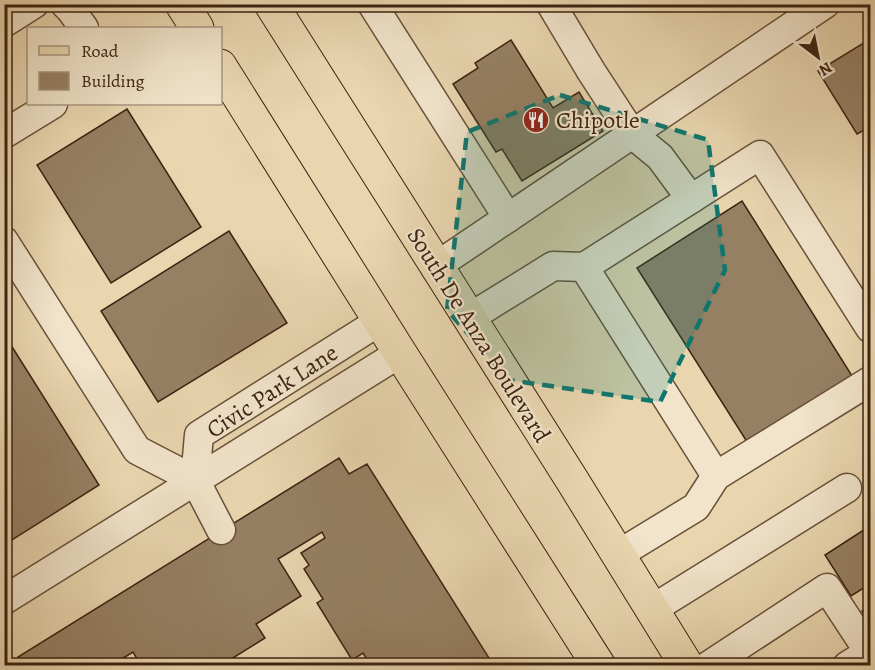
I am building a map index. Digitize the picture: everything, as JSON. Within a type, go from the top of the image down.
[{"type":"main road","points":[[182,4],[196,27]]},
{"type":"main road","name":"South De Anza Boulevard","points":[[271,4],[687,666]]},
{"type":"main road","points":[[222,69],[598,666]]},
{"type":"lane","points":[[4,23],[34,4]]},
{"type":"lane","points":[[65,4],[83,27]]},
{"type":"lane","points":[[372,4],[508,218]]},
{"type":"lane","points":[[551,4],[632,134],[660,157],[691,199]]},
{"type":"lane","points":[[435,267],[632,134],[786,15],[825,4]]},
{"type":"lane","points":[[4,134],[51,105]]},
{"type":"lane","points":[[470,318],[553,266],[584,267],[760,156],[870,328]]},
{"type":"lane","points":[[4,241],[136,450],[195,480],[221,530]]},
{"type":"lane","points":[[584,267],[716,476]]},
{"type":"lane","name":"Civic Park Lane","points":[[195,480],[199,435],[380,321]]},
{"type":"lane","name":"Civic Park Lane","points":[[4,600],[400,353]]},
{"type":"lane","points":[[619,555],[696,507],[716,476],[870,381]]},
{"type":"lane","points":[[651,610],[847,488]]},
{"type":"lane","points":[[708,666],[827,588],[868,652],[847,666]]},
{"type":"highlighted area","points":[[560,95],[708,140],[725,270],[660,402],[509,380],[447,310],[467,132]]},
{"type":"building","points":[[870,39],[870,127],[857,134],[818,71]]},
{"type":"building","name":"Chipotle","points":[[511,40],[553,108],[579,92],[603,131],[522,181],[502,149],[496,152],[453,84],[478,68],[475,63]]},
{"type":"building","points":[[127,109],[201,227],[111,283],[37,165]]},
{"type":"building","points":[[742,201],[854,379],[749,445],[637,268]]},
{"type":"building","points":[[229,231],[287,323],[158,402],[101,311]]},
{"type":"building","points":[[4,334],[99,485],[4,545],[4,463],[6,462],[4,460]]},
{"type":"building","points":[[339,458],[349,474],[367,464],[494,666],[371,666],[363,653],[352,660],[317,603],[323,599],[304,569],[309,565],[301,553],[325,538],[322,532],[278,559],[301,596],[256,624],[265,638],[220,666],[204,666],[201,660],[192,666],[141,666],[133,652],[110,666],[24,666],[18,657]]},
{"type":"building","points":[[870,526],[870,584],[851,596],[825,555]]},
{"type":"building","points":[[870,606],[870,625],[862,611]]},
{"type":"place","name":"Chipotle","points":[[536,120]]}]
